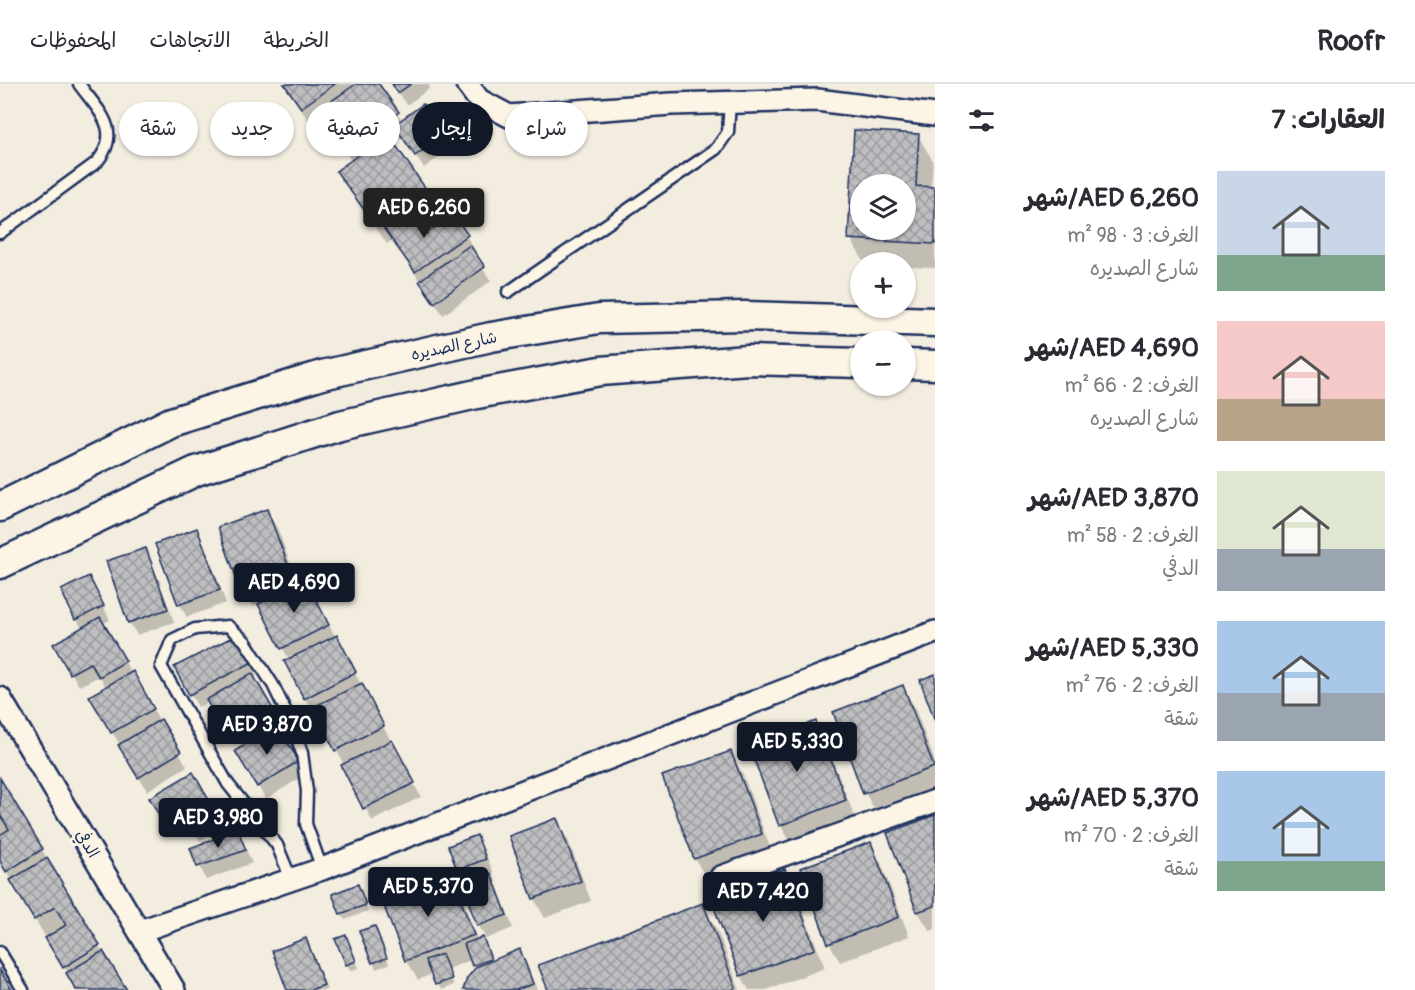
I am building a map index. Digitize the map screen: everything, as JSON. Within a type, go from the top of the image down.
[{"type":"main road","name":"شارع الصديره","points":[[0,507],[171,422],[322,375],[491,337],[599,319],[744,316],[935,322]]},
{"type":"main road","points":[[0,564],[196,471],[340,425],[477,394],[600,371],[748,360],[850,363]]},
{"type":"main road","points":[[916,364],[935,365]]},
{"type":"street","points":[[467,84],[479,100],[509,116],[671,104],[817,100],[935,115]]},
{"type":"street","points":[[140,931],[322,869],[935,632]]},
{"type":"street","name":"الدفي","points":[[0,698],[174,990]]},
{"type":"street","points":[[720,877],[935,801]]},
{"type":"lane","points":[[0,233],[97,162],[107,149],[110,133],[103,117],[79,84]]},
{"type":"lane","points":[[507,292],[716,149],[728,132],[730,102]]},
{"type":"lane","points":[[291,879],[277,845],[228,784],[161,666],[172,640],[195,629],[228,626],[245,641],[273,685],[302,753],[307,791],[306,824],[322,869]]},
{"type":"lane","points":[[0,952],[24,990]]},
{"type":"building","points":[[284,84],[335,84],[310,102],[306,102],[301,108]]},
{"type":"building","points":[[356,84],[379,84],[392,102],[330,102]]},
{"type":"building","points":[[392,84],[411,84],[398,93]]},
{"type":"building","points":[[412,112],[412,152],[400,134],[400,121]]},
{"type":"building","points":[[854,130],[919,134],[916,186],[916,174],[852,174]]},
{"type":"building","points":[[400,151],[426,189],[375,225],[336,171],[357,156],[400,156]]},
{"type":"building","points":[[916,186],[935,187],[935,244],[865,240],[916,240]]},
{"type":"building","points":[[850,203],[850,239],[848,239]]},
{"type":"building","points":[[410,211],[426,234],[453,214],[468,235],[415,272],[384,229]]},
{"type":"building","points":[[470,245],[485,267],[434,303],[419,281]]},
{"type":"building","points":[[267,509],[290,570],[240,588],[218,527]]},
{"type":"building","points":[[197,528],[220,590],[178,605],[155,544]]},
{"type":"building","points":[[146,548],[168,609],[128,623],[106,561]]},
{"type":"building","points":[[89,576],[104,606],[75,620],[61,590]]},
{"type":"building","points":[[306,580],[329,625],[281,649],[258,604]]},
{"type":"building","points":[[100,617],[126,661],[99,677],[90,663],[70,674],[53,644]]},
{"type":"building","points":[[236,635],[251,663],[189,695],[174,667]]},
{"type":"building","points":[[337,635],[356,672],[304,699],[284,661]]},
{"type":"building","points":[[133,671],[154,709],[111,733],[89,696]]},
{"type":"building","points":[[252,673],[277,716],[245,734],[238,723],[224,731],[206,700]]},
{"type":"building","points":[[935,674],[935,721],[920,680]]},
{"type":"building","points":[[362,683],[384,726],[335,751],[313,707]]},
{"type":"building","points":[[903,685],[934,767],[863,794],[833,712]]},
{"type":"building","points":[[161,719],[181,752],[138,778],[118,745]]},
{"type":"building","points":[[816,721],[846,800],[779,826],[749,746]]},
{"type":"building","points":[[277,725],[299,761],[257,787],[235,751]]},
{"type":"building","points":[[392,740],[415,783],[363,809],[341,765]]},
{"type":"building","points":[[731,751],[762,834],[694,859],[662,776]]},
{"type":"building","points":[[193,772],[217,814],[191,829],[180,809],[162,820],[149,798]]},
{"type":"building","points":[[0,778],[43,849],[6,872],[0,861],[0,835],[9,829],[0,815]]},
{"type":"building","points":[[935,815],[935,906],[917,912],[887,833]]},
{"type":"building","points":[[557,818],[581,881],[533,899],[509,836]]},
{"type":"building","points":[[238,830],[246,850],[197,867],[190,848]]},
{"type":"building","points":[[477,835],[486,859],[457,870],[448,846]]},
{"type":"building","points":[[871,842],[899,917],[828,944],[800,868]]},
{"type":"building","points":[[47,858],[100,945],[63,968],[45,938],[66,925],[55,907],[34,920],[10,880]]},
{"type":"building","points":[[785,869],[815,949],[740,976],[710,897]]},
{"type":"building","points":[[491,873],[507,915],[477,926],[462,884]]},
{"type":"building","points":[[451,875],[474,935],[405,961],[382,901]]},
{"type":"building","points":[[358,884],[366,905],[340,914],[332,894]]},
{"type":"building","points":[[703,903],[736,988],[731,990],[548,990],[538,965]]},
{"type":"building","points":[[375,926],[387,958],[372,963],[359,931]]},
{"type":"building","points":[[346,935],[356,961],[346,965],[335,939]]},
{"type":"building","points":[[483,937],[491,959],[472,966],[464,944]]},
{"type":"building","points":[[306,938],[324,985],[310,990],[287,990],[272,951]]},
{"type":"building","points":[[520,949],[533,984],[516,990],[463,990],[467,978],[476,967]]},
{"type":"building","points":[[103,951],[127,990],[76,990],[66,973]]},
{"type":"building","points":[[442,954],[452,979],[435,985],[425,960]]},
{"type":"building","points":[[0,970],[12,990],[0,990]]}]
